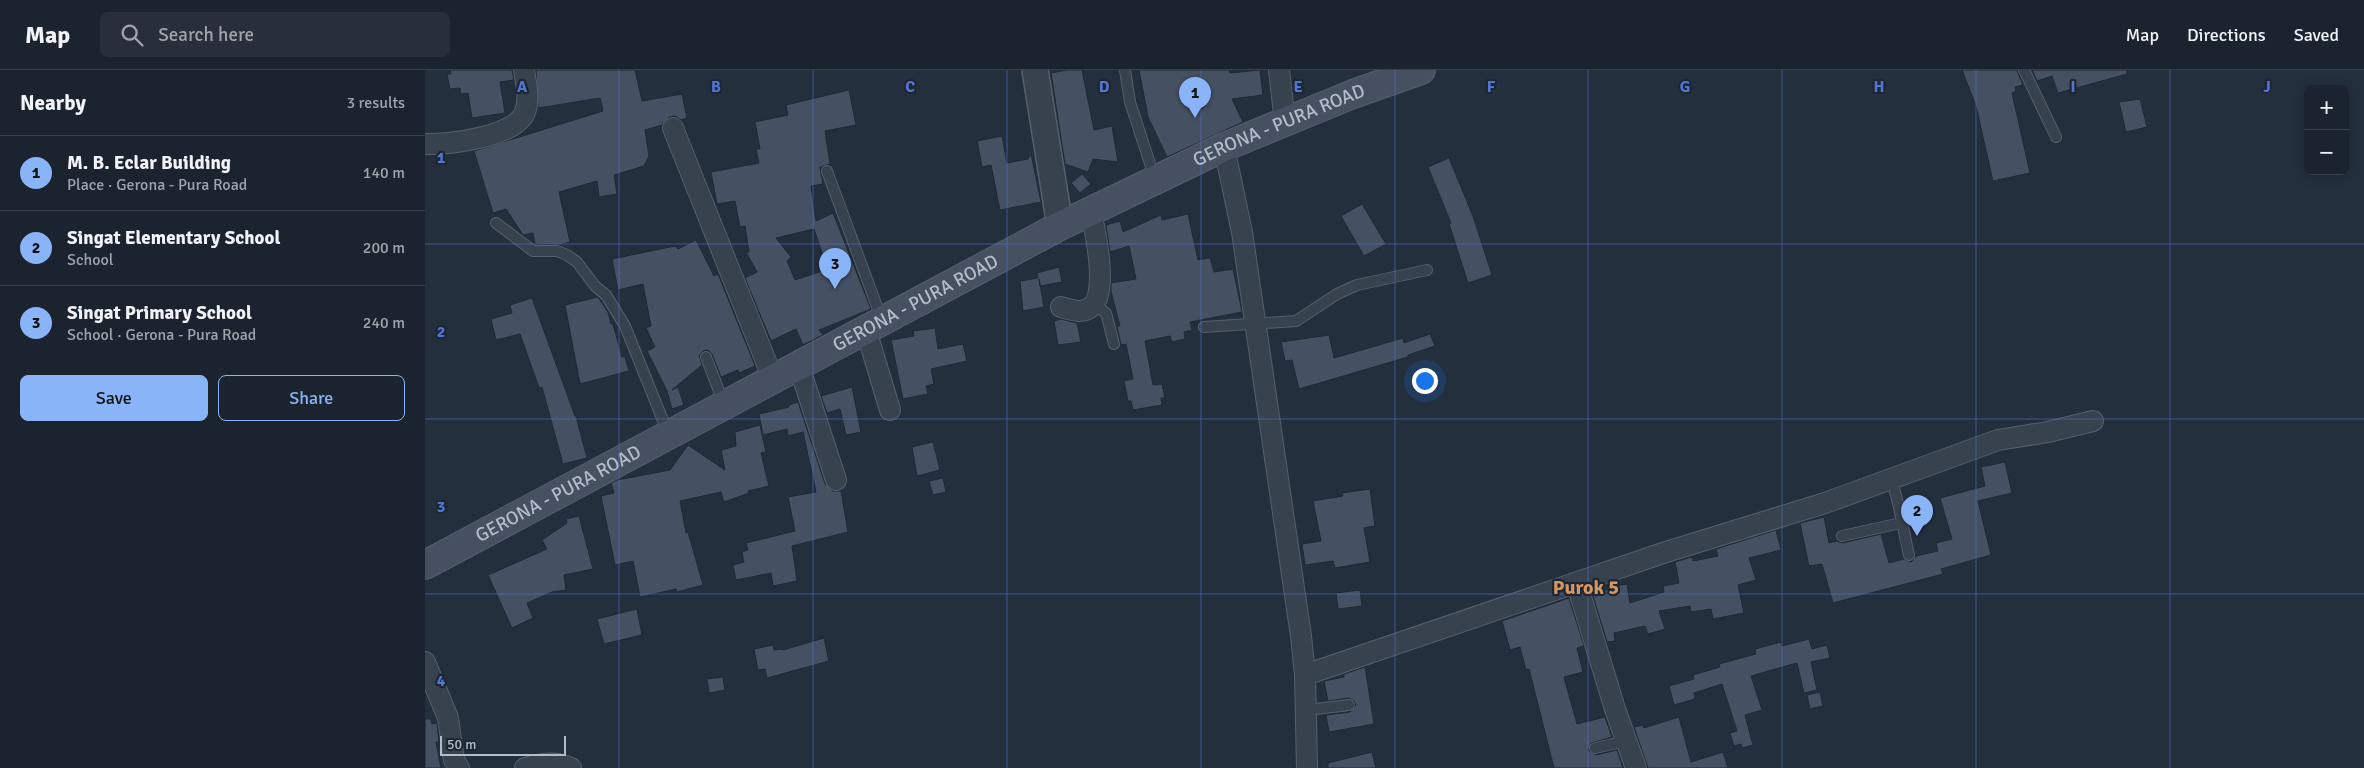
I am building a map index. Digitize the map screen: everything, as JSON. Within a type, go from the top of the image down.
[{"type":"main road","name":"GERONA - PURA ROAD","points":[[425,565],[1060,226],[1224,148],[1285,122],[1421,70]]},
{"type":"street","points":[[425,144],[446,145],[467,141],[504,129],[517,122],[524,115],[527,103],[524,70]]},
{"type":"street","points":[[1035,70],[1060,226]]},
{"type":"street","points":[[1279,70],[1285,122]]},
{"type":"street","points":[[673,128],[773,379]]},
{"type":"street","points":[[1224,148],[1242,232],[1305,675],[1307,768]]},
{"type":"street","points":[[1061,307],[1075,311],[1090,308],[1094,304],[1100,267],[1091,212]]},
{"type":"street","points":[[874,326],[890,410]]},
{"type":"street","points":[[799,366],[836,480]]},
{"type":"street","points":[[1305,675],[1891,480],[2007,437],[2048,432],[2093,420]]},
{"type":"street","points":[[1577,584],[1636,768]]},
{"type":"street","points":[[425,662],[448,718],[454,760],[459,768]]},
{"type":"street","points":[[525,768],[539,764],[561,763],[571,768]]},
{"type":"lane","points":[[1125,70],[1130,102],[1155,180]]},
{"type":"lane","points":[[2024,70],[2056,137]]},
{"type":"lane","points":[[827,171],[874,326]]},
{"type":"lane","points":[[496,223],[533,251],[557,252],[567,255],[577,262],[595,286],[606,295],[625,326],[669,434]]},
{"type":"lane","points":[[1204,327],[1296,321],[1337,294],[1357,284],[1427,270]]},
{"type":"lane","points":[[1094,304],[1106,313],[1114,344]]},
{"type":"lane","points":[[706,357],[724,405]]},
{"type":"lane","points":[[1891,480],[1898,498],[1901,523],[1909,555]]},
{"type":"lane","points":[[1842,536],[1901,523]]},
{"type":"lane","points":[[1307,710],[1349,704]]},
{"type":"lane","points":[[1595,748],[1626,740]]},
{"type":"building","points":[[450,70],[512,70],[514,80],[500,82],[505,113],[472,118],[468,93],[461,94],[460,88],[450,89],[447,74],[451,74]]},
{"type":"building","points":[[536,70],[635,70],[642,101],[682,94],[687,118],[681,120],[675,116],[669,117],[662,125],[645,130],[649,156],[644,166],[614,175],[617,194],[599,197],[597,181],[559,192],[570,242],[559,245],[535,244],[533,233],[523,235],[506,209],[493,213],[474,151],[603,111],[600,98],[538,108]]},
{"type":"building","points":[[1066,70],[1082,70],[1094,130],[1112,126],[1118,162],[1093,159],[1088,172],[1065,164],[1051,73]]},
{"type":"building","points":[[1139,70],[1229,70],[1230,73],[1260,70],[1263,95],[1232,99],[1243,122],[1167,157],[1148,117]]},
{"type":"building","points":[[1962,70],[2017,70],[2023,85],[2015,87],[2016,91],[2012,93],[2030,173],[1993,181],[1976,106]]},
{"type":"building","points":[[2032,70],[2127,70],[2127,74],[2058,93],[2052,76],[2037,81]]},
{"type":"building","points":[[849,90],[856,125],[825,131],[830,164],[820,167],[823,184],[811,186],[816,221],[833,213],[871,309],[819,330],[823,335],[803,345],[796,329],[771,341],[745,278],[757,272],[746,252],[749,252],[745,226],[740,227],[735,201],[717,204],[711,172],[759,163],[756,149],[760,149],[755,122],[788,115],[786,105]],"holes":[[[814,229],[826,265],[824,266],[825,270],[795,280],[787,261],[791,257],[776,238]]]},
{"type":"building","points":[[2140,99],[2147,127],[2126,132],[2119,102]]},
{"type":"building","points":[[1002,136],[1007,163],[1028,159],[1031,154],[1041,202],[1000,210],[991,165],[982,167],[977,141]]},
{"type":"building","points":[[1449,158],[1473,216],[1492,275],[1468,283],[1449,224],[1451,223],[1428,167]]},
{"type":"building","points":[[1082,174],[1091,184],[1080,193],[1071,183]]},
{"type":"building","points":[[1362,204],[1386,244],[1364,256],[1341,216]]},
{"type":"building","points":[[1188,214],[1198,260],[1210,258],[1214,272],[1233,269],[1242,312],[1190,322],[1192,330],[1184,332],[1185,339],[1172,342],[1170,336],[1145,341],[1153,385],[1162,384],[1165,398],[1161,398],[1162,405],[1133,410],[1131,401],[1128,401],[1124,381],[1133,379],[1126,344],[1121,345],[1117,326],[1120,326],[1111,291],[1111,283],[1136,279],[1129,246],[1110,252],[1106,225],[1120,221],[1123,232],[1161,215],[1162,220]]},
{"type":"building","points":[[696,240],[714,276],[718,274],[755,366],[739,373],[738,370],[721,377],[712,354],[708,350],[703,351],[699,356],[702,365],[672,390],[678,387],[684,405],[672,409],[667,391],[647,351],[655,347],[646,328],[651,326],[643,284],[618,290],[612,259],[675,246],[678,249]]},
{"type":"building","points":[[1059,267],[1062,282],[1040,286],[1044,307],[1023,311],[1020,281],[1038,278],[1037,273]]},
{"type":"building","points":[[598,297],[608,312],[622,357],[625,357],[629,371],[580,384],[565,305]]},
{"type":"building","points":[[532,298],[576,416],[587,458],[563,464],[542,387],[539,388],[520,334],[496,340],[491,319],[512,313],[510,305]]},
{"type":"building","points":[[1061,319],[1077,323],[1081,342],[1058,345],[1054,321]]},
{"type":"building","points":[[935,328],[938,349],[963,344],[967,361],[931,369],[934,384],[926,386],[928,394],[903,399],[891,340],[914,336],[913,331]]},
{"type":"building","points":[[1430,334],[1435,346],[1408,355],[1408,357],[1299,389],[1292,360],[1285,361],[1281,342],[1329,335],[1334,358],[1403,338],[1404,343]]},
{"type":"building","points":[[852,387],[861,432],[846,435],[840,409],[827,413],[821,396]]},
{"type":"building","points":[[798,402],[825,484],[833,491],[841,491],[848,532],[792,546],[797,581],[773,586],[771,573],[736,580],[733,565],[744,562],[742,552],[748,550],[746,543],[795,531],[788,497],[816,492],[803,432],[788,436],[787,429],[763,435],[759,414],[789,407],[789,405]]},
{"type":"building","points":[[760,425],[766,452],[761,453],[769,486],[748,491],[749,493],[724,502],[721,492],[680,501],[686,533],[688,532],[703,585],[677,592],[676,589],[640,597],[633,561],[615,565],[601,496],[614,493],[611,483],[617,480],[670,470],[688,445],[725,470],[721,450],[736,446],[735,432]]},
{"type":"building","points":[[933,442],[940,470],[917,476],[912,447]]},
{"type":"building","points":[[2005,462],[2012,493],[1978,501],[1991,555],[1941,569],[1943,574],[1833,603],[1822,564],[1809,566],[1800,523],[1824,517],[1829,543],[1837,541],[1843,543],[1881,534],[1889,563],[1904,559],[1911,562],[1916,556],[1938,551],[1936,543],[1952,539],[1940,498],[1985,486],[1981,467]]},
{"type":"building","points":[[943,478],[946,492],[933,495],[929,481]]},
{"type":"building","points":[[1370,489],[1375,526],[1364,528],[1370,562],[1335,568],[1333,561],[1305,565],[1302,544],[1321,541],[1313,501],[1343,496],[1342,493]]},
{"type":"building","points":[[579,516],[593,569],[564,575],[566,590],[552,592],[527,603],[533,618],[512,628],[488,575],[547,549],[542,540],[567,523],[566,519]]},
{"type":"building","points":[[1776,530],[1781,550],[1749,558],[1756,580],[1738,585],[1744,613],[1713,619],[1711,609],[1691,612],[1690,606],[1659,611],[1665,629],[1648,634],[1645,626],[1614,633],[1615,641],[1607,642],[1592,593],[1609,589],[1608,587],[1627,584],[1630,603],[1664,592],[1663,586],[1679,583],[1675,562],[1692,557],[1693,561],[1718,556],[1716,549]]},
{"type":"building","points":[[1360,590],[1362,606],[1338,609],[1336,593]]},
{"type":"building","points":[[1569,598],[1584,646],[1577,648],[1583,672],[1564,677],[1577,724],[1605,717],[1612,737],[1591,743],[1588,750],[1596,755],[1617,750],[1623,768],[1554,768],[1529,669],[1526,670],[1520,647],[1510,650],[1502,621]]},
{"type":"building","points":[[637,609],[642,635],[604,644],[597,619]]},
{"type":"building","points":[[824,638],[829,661],[767,678],[765,669],[758,670],[754,649],[773,645],[774,650],[783,650]]},
{"type":"building","points":[[1809,639],[1812,649],[1827,645],[1830,658],[1811,662],[1817,690],[1804,693],[1797,663],[1751,676],[1762,710],[1745,715],[1753,745],[1742,748],[1741,744],[1734,746],[1730,733],[1737,731],[1722,684],[1694,693],[1695,699],[1674,705],[1669,686],[1694,679],[1693,675],[1720,667],[1719,664],[1756,654],[1755,649],[1781,642],[1782,646]]},
{"type":"building","points":[[1365,667],[1374,724],[1329,732],[1326,715],[1350,712],[1356,705],[1349,698],[1328,701],[1324,681],[1344,677],[1344,674]]},
{"type":"building","points":[[723,677],[725,690],[709,693],[707,679]]},
{"type":"building","points":[[1820,692],[1823,706],[1810,709],[1807,695]]},
{"type":"building","points":[[1679,717],[1691,762],[1723,752],[1728,768],[1648,768],[1634,727],[1643,725],[1644,728]]},
{"type":"building","points":[[425,719],[431,719],[432,724],[437,723],[439,742],[436,742],[441,768],[425,768]]},
{"type":"building","points":[[1372,752],[1376,768],[1328,768],[1328,763]]},
{"type":"place","name":"M. B. Eclar Building","points":[[1195,118]]},
{"type":"place","name":"Singat Primary School","points":[[835,289]]},
{"type":"place","name":"Singat Elementary School","points":[[1917,536]]},
{"type":"district","name":"Purok 5","points":[[1586,587]]}]
